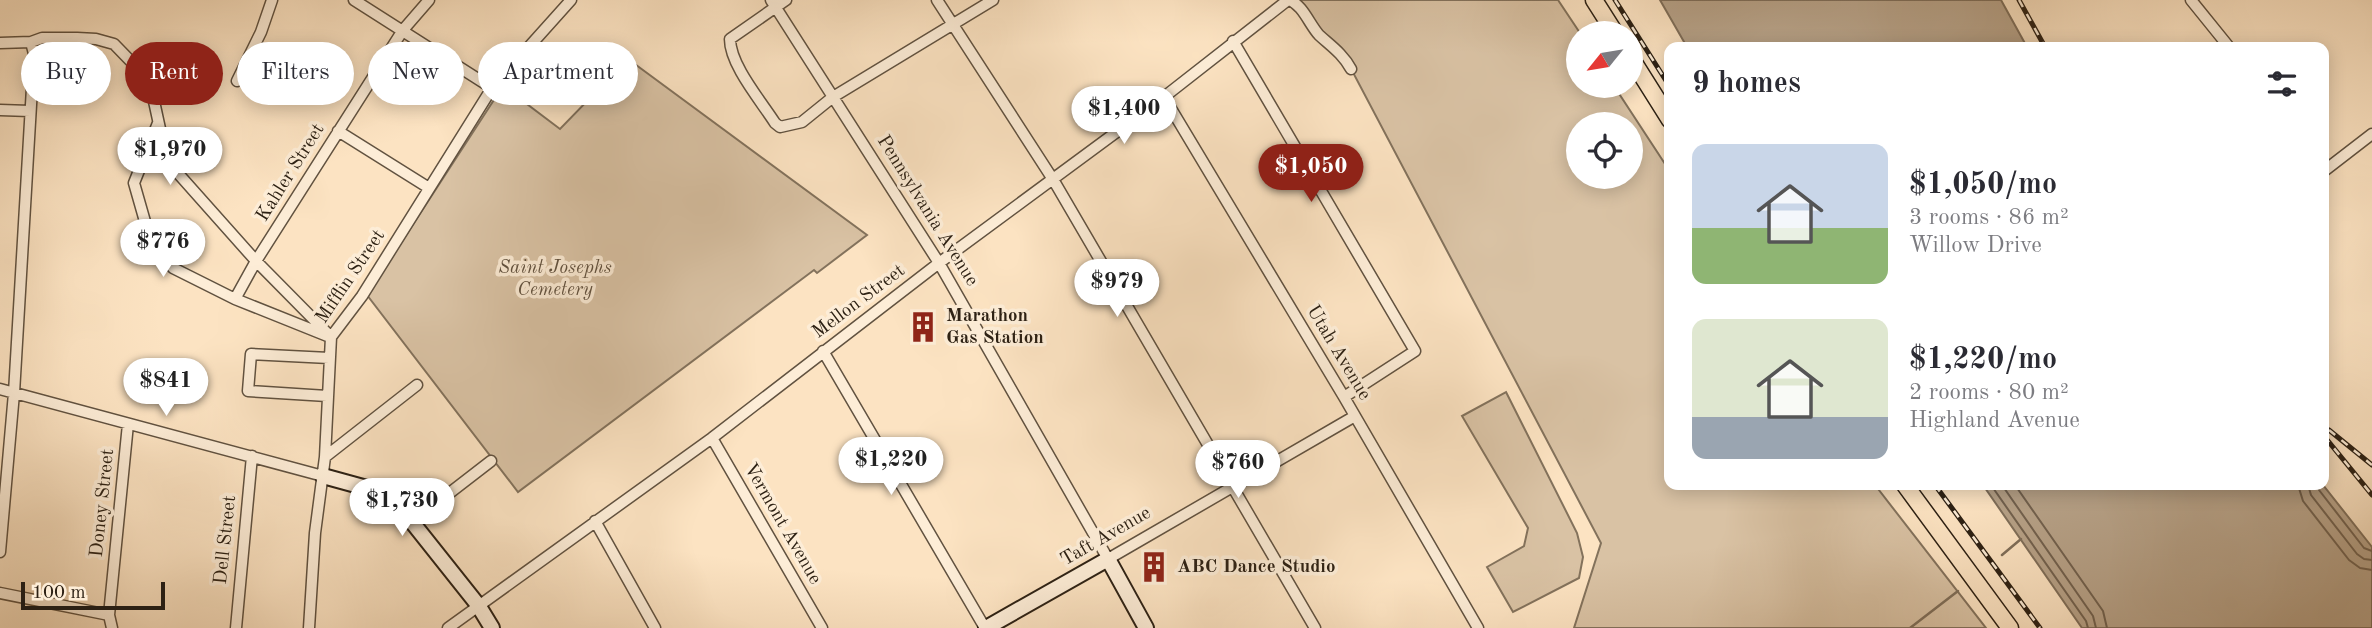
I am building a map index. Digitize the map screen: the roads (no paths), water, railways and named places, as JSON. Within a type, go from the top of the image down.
[{"type":"main road","points":[[1594,0],[1607,21]]},
{"type":"main road","points":[[1643,77],[1664,110]]},
{"type":"main road","points":[[1909,490],[2010,628]]},
{"type":"street","points":[[256,42],[272,0]]},
{"type":"street","points":[[354,0],[478,80]]},
{"type":"street","name":"Kahler Street","points":[[235,299],[256,261],[402,30],[429,0]]},
{"type":"street","name":"Mifflin Street","points":[[533,42],[570,0]]},
{"type":"street","points":[[786,0],[773,3],[730,38],[730,48],[737,64],[780,127],[802,122],[833,97],[993,0]]},
{"type":"street","points":[[937,0],[1054,181],[1315,628]]},
{"type":"street","name":"Mellon Street","points":[[448,628],[712,438],[939,263],[1054,181],[1288,0],[1295,2],[1319,34],[1335,47],[1351,69]]},
{"type":"street","points":[[2191,0],[2225,42]]},
{"type":"street","name":"Pennsylvania Avenue","points":[[773,3],[939,263],[1146,628]]},
{"type":"street","points":[[33,42],[42,38],[96,39],[107,42]]},
{"type":"street","points":[[1233,41],[1415,351],[1344,397]]},
{"type":"street","points":[[0,43],[21,43]]},
{"type":"street","points":[[111,43],[146,77],[152,92],[167,161],[256,261],[331,337]]},
{"type":"street","name":"Utah Avenue","points":[[1164,97],[1344,397],[1478,628]]},
{"type":"street","points":[[0,552],[14,393],[30,105]]},
{"type":"street","name":"Mifflin Street","points":[[309,628],[315,533],[325,457],[331,337],[362,296],[482,105]]},
{"type":"street","points":[[0,110],[30,111]]},
{"type":"street","points":[[158,122],[134,183],[150,239],[173,268],[235,299],[312,332],[331,337]]},
{"type":"street","points":[[338,131],[429,188]]},
{"type":"street","points":[[2329,166],[2372,134]]},
{"type":"street","points":[[823,351],[986,628]]},
{"type":"street","points":[[327,396],[248,391],[251,354],[329,358]]},
{"type":"street","points":[[325,457],[417,385]]},
{"type":"street","points":[[0,388],[385,493],[478,604],[492,628]]},
{"type":"street","name":"Taft Avenue","points":[[986,628],[1355,416]]},
{"type":"street","name":"Doney Street","points":[[112,628],[109,615],[128,424]]},
{"type":"street","name":"Vermont Avenue","points":[[712,438],[822,628]]},
{"type":"street","name":"Dell Street","points":[[236,628],[252,456]]},
{"type":"street","points":[[412,522],[491,461]]},
{"type":"street","points":[[595,522],[655,628]]},
{"type":"street","points":[[0,593],[109,615]]},
{"type":"water","points":[[1660,0],[2001,0],[2024,42],[1684,42]]},
{"type":"water","points":[[1986,490],[2327,490],[2372,547],[2372,628],[2082,628]]},
{"type":"waterway","points":[[2002,555],[2021,539]]},
{"type":"waterway","points":[[1910,628],[1958,591]]},
{"type":"railway","points":[[1615,0],[1664,78]]},
{"type":"railway","points":[[2019,0],[2042,42]]},
{"type":"railway","points":[[2329,430],[2372,465]]},
{"type":"railway","points":[[2329,442],[2372,495]]},
{"type":"railway","points":[[1939,490],[2040,628]]},
{"type":"place","name":"Marathon Gas Station","points":[[923,327]]},
{"type":"place","name":"ABC Dance Studio","points":[[1154,567]]},
{"type":"park label","name":"Saint Josephs Cemetery","points":[[555,279]]}]
